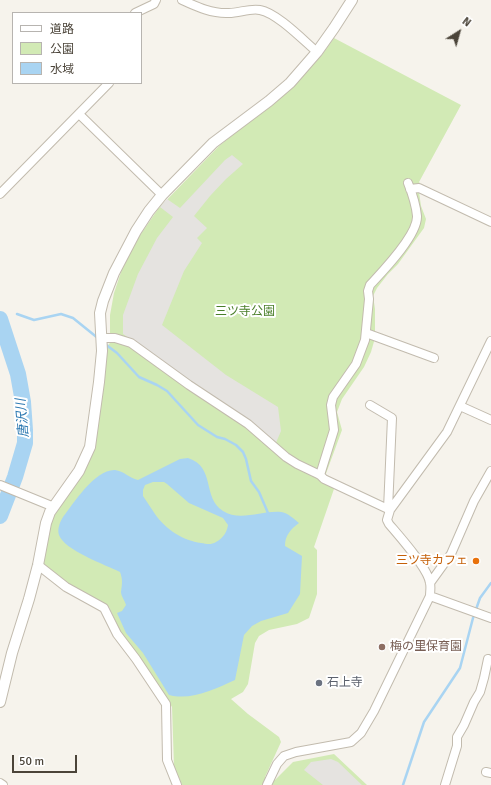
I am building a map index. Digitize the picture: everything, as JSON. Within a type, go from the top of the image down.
[{"type":"street","points":[[137,12],[154,4],[156,0]]},
{"type":"street","points":[[0,702],[12,653],[38,565],[46,523],[54,507],[79,471],[90,447],[100,374],[102,345],[100,313],[114,273],[136,231],[162,195],[213,143],[269,101],[290,83],[317,52],[352,0]]},
{"type":"street","points":[[188,1],[218,13],[255,10],[266,12],[275,16],[317,52]]},
{"type":"street","points":[[0,194],[108,84]]},
{"type":"street","points":[[79,114],[162,195]]},
{"type":"street","points":[[320,475],[334,430],[331,405],[333,397],[356,364],[365,340],[369,299],[368,291],[370,285],[412,235],[417,221],[409,186],[420,188],[491,222]]},
{"type":"street","points":[[366,333],[434,358]]},
{"type":"street","points":[[101,338],[115,338],[131,343],[248,424],[286,457],[320,475],[324,479],[389,509]]},
{"type":"street","points":[[389,509],[447,432],[491,341]]},
{"type":"street","points":[[267,785],[284,756],[296,752],[351,742],[361,733],[374,711],[430,596],[430,583],[424,571],[409,547],[387,520],[389,509],[392,418],[370,405]]},
{"type":"street","points":[[460,406],[491,420]]},
{"type":"street","points":[[430,583],[451,554],[474,501],[491,471]]},
{"type":"street","points":[[3,487],[54,507]]},
{"type":"street","points":[[38,565],[66,587],[104,608],[117,634],[136,659],[166,704],[167,760],[177,785]]},
{"type":"street","points":[[430,596],[491,618]]},
{"type":"street","points":[[445,785],[457,746],[457,737],[480,692],[488,659]]},
{"type":"street","points":[[0,782],[3,785]]},
{"type":"green space","name":"三ツ寺公園","points":[[334,38],[461,105],[419,182],[422,186],[419,192],[421,206],[426,219],[424,228],[398,264],[377,288],[373,296],[375,309],[375,338],[371,352],[364,367],[342,399],[337,412],[342,430],[324,479],[335,486],[314,547],[317,550],[317,594],[309,618],[297,624],[269,630],[259,636],[255,643],[248,684],[243,692],[231,699],[248,714],[279,737],[281,742],[265,777],[275,780],[293,762],[334,754],[367,785],[182,785],[174,766],[172,707],[140,658],[122,635],[109,607],[70,586],[39,563],[49,521],[80,472],[105,348],[110,343],[110,315],[114,293],[123,266],[134,244],[158,209],[219,146],[295,84],[321,56]]},
{"type":"shaded area","points":[[232,155],[243,164],[226,179],[194,216],[207,228],[197,238],[202,243],[184,271],[162,325],[226,375],[278,407],[281,431],[275,445],[262,430],[123,334],[123,315],[138,274],[157,238],[173,217],[160,207],[167,199],[180,208],[225,160]]},
{"type":"shaded area","points":[[331,759],[338,762],[362,785],[323,785],[304,770],[311,762]]},
{"type":"water","points":[[188,458],[197,462],[202,468],[206,475],[213,498],[223,511],[237,516],[281,512],[293,518],[299,523],[289,533],[285,546],[302,556],[300,594],[288,613],[261,621],[252,626],[244,635],[235,680],[203,693],[186,696],[169,695],[143,653],[126,633],[117,613],[122,611],[126,605],[121,594],[122,580],[120,572],[69,546],[62,541],[58,530],[62,519],[73,504],[86,488],[100,475],[107,471],[115,470],[138,480],[180,459]],"holes":[[[153,482],[164,482],[189,503],[223,518],[228,525],[223,537],[211,544],[195,542],[182,537],[164,525],[143,496],[145,485]]]},
{"type":"waterway","points":[[17,314],[34,320],[61,314],[73,318],[99,339]]},
{"type":"waterway","name":"唐沢川","points":[[0,319],[18,374],[23,402],[25,430],[25,443],[15,477],[0,516]]},
{"type":"waterway","points":[[105,344],[117,353],[139,377],[167,391],[198,425],[217,437],[225,439],[236,445],[243,452],[251,481],[259,492],[268,516]]},
{"type":"waterway","points":[[403,785],[424,722],[460,668],[473,618],[480,598],[491,583]]},
{"type":"place","name":"三ツ寺カフェ","points":[[476,561]]},
{"type":"place","name":"梅の里保育園","points":[[382,647]]},
{"type":"place","name":"石上寺","points":[[319,683]]}]
